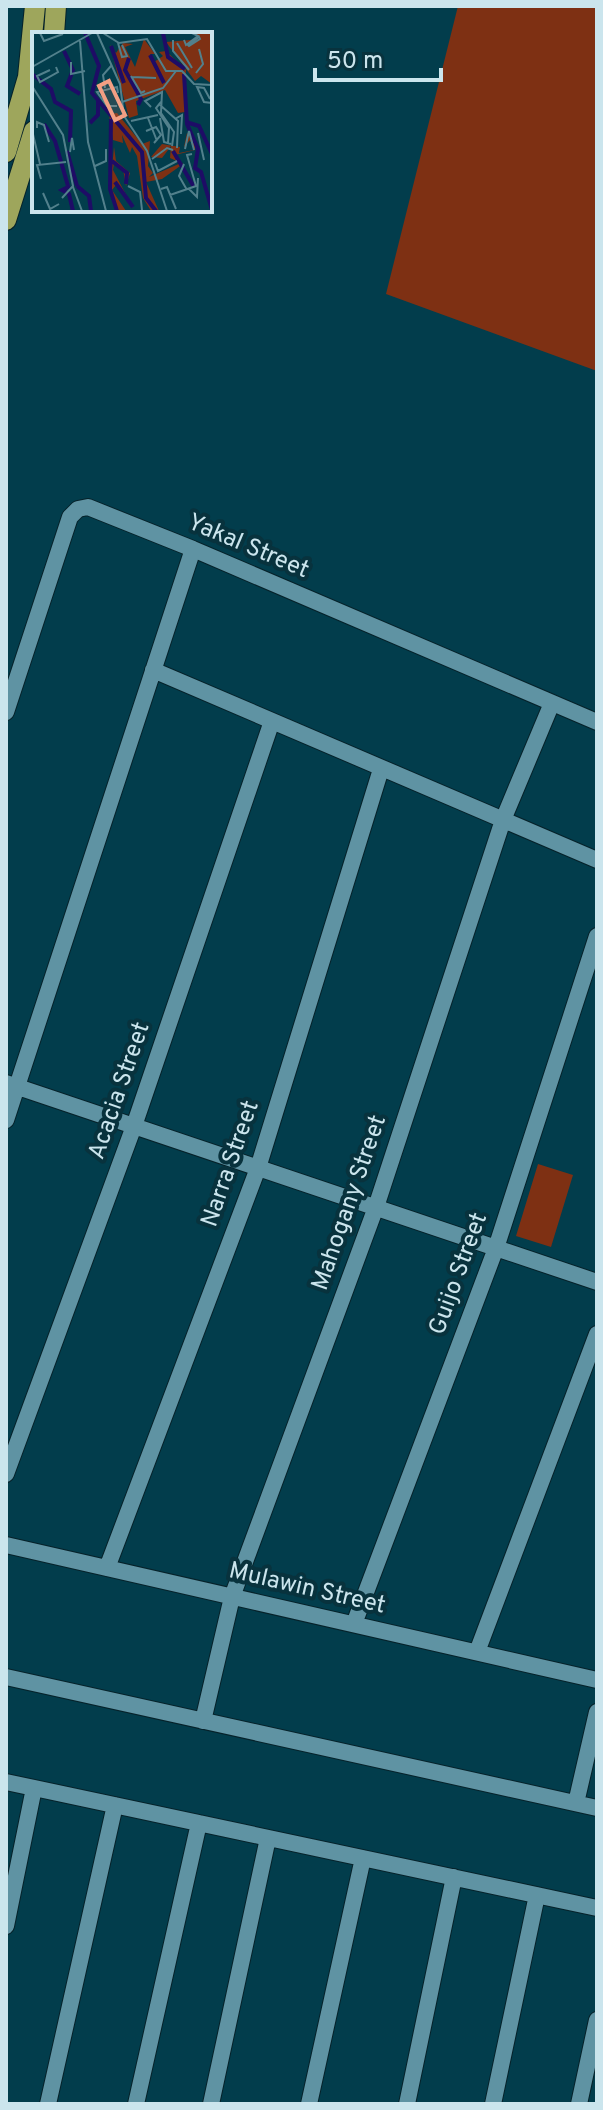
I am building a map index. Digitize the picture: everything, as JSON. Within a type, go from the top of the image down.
[{"type":"main road","points":[[32,32],[35,6]]},
{"type":"main road","points":[[54,32],[56,6]]},
{"type":"main road","points":[[6,152],[28,77],[32,36]]},
{"type":"main road","points":[[6,220],[32,137]]},
{"type":"street","name":"Yakal Street","points":[[6,712],[70,517],[78,509],[88,507],[597,722]]},
{"type":"street","points":[[6,1120],[12,1085],[193,549]]},
{"type":"street","points":[[153,670],[597,860]]},
{"type":"street","name":"Mahogany Street","points":[[203,1721],[232,1597],[376,1207],[503,820],[552,703]]},
{"type":"street","name":"Acacia Street","points":[[6,1474],[134,1126],[272,721]]},
{"type":"street","name":"Narra Street","points":[[107,1568],[258,1168],[381,769]]},
{"type":"street","name":"Guijo Street","points":[[354,1624],[496,1248],[597,936]]},
{"type":"street","points":[[12,1085],[597,1282]]},
{"type":"street","points":[[477,1652],[597,1334]]},
{"type":"street","name":"Mulawin Street","points":[[6,1545],[597,1680]]},
{"type":"street","points":[[6,1677],[597,1808]]},
{"type":"street","points":[[576,1803],[597,1712]]},
{"type":"street","points":[[6,1782],[597,1908]]},
{"type":"street","points":[[6,1926],[34,1788]]},
{"type":"street","points":[[48,2104],[115,1805]]},
{"type":"street","points":[[136,2104],[199,1823]]},
{"type":"street","points":[[211,2104],[268,1838]]},
{"type":"street","points":[[309,2104],[363,1858]]},
{"type":"street","points":[[407,2104],[454,1877]]},
{"type":"street","points":[[493,2104],[537,1895]]},
{"type":"street","points":[[579,2104],[597,2020]]},
{"type":"shaded area","points":[[458,6],[597,6],[597,371],[386,294]]},
{"type":"shaded area","points":[[538,1164],[573,1175],[551,1247],[516,1236]]}]
